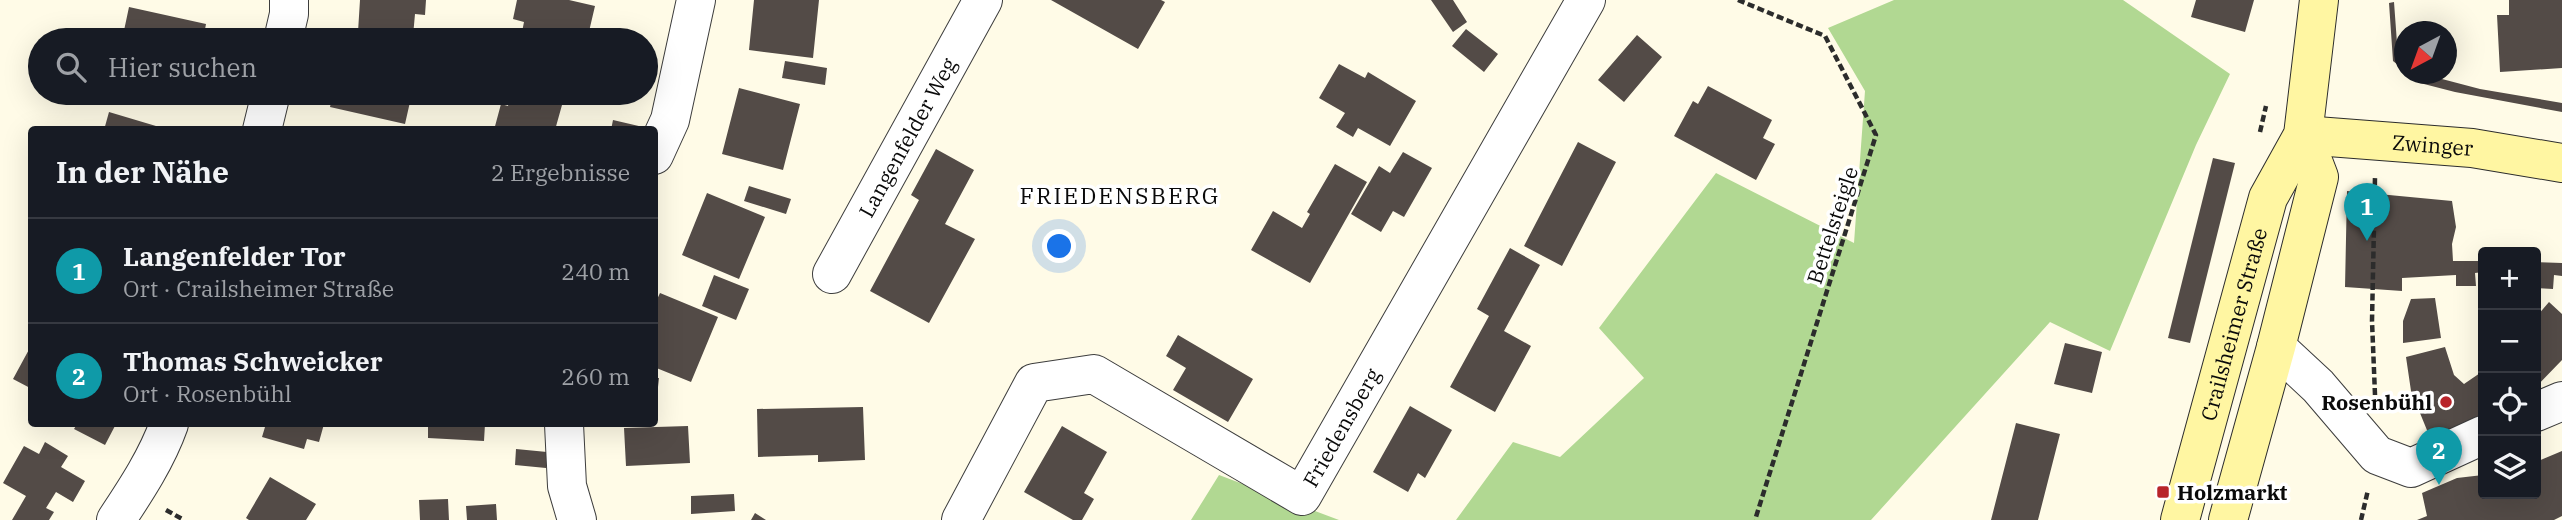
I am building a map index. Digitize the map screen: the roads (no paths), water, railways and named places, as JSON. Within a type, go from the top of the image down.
[{"type":"main road","name":"Crailsheimer Straße","points":[[2180,520],[2268,198],[2303,135],[2319,0]]},
{"type":"main road","name":"Crailsheimer Straße","points":[[2228,520],[2319,177],[2303,135]]},
{"type":"main road","name":"Zwinger","points":[[2303,135],[2472,148],[2562,163]]},
{"type":"street","points":[[285,28],[289,0]]},
{"type":"street","points":[[658,146],[670,120],[696,0]]},
{"type":"street","name":"Langenfelder Weg","points":[[832,274],[983,0]]},
{"type":"street","name":"Friedensberg","points":[[961,520],[1034,383],[1094,374],[1301,496],[1586,0]]},
{"type":"street","points":[[263,126],[268,105]]},
{"type":"street","points":[[2276,347],[2318,386],[2377,455],[2411,468],[2481,436]]},
{"type":"street","points":[[2541,410],[2562,401]]},
{"type":"street","points":[[116,520],[152,461],[168,427]]},
{"type":"street","points":[[564,427],[567,486],[577,520]]},
{"type":"place","name":"Langenfelder Tor","points":[[2367,241]]},
{"type":"place","name":"Rosenbühl","points":[[2446,402]]},
{"type":"place","name":"Thomas Schweicker","points":[[2439,485]]},
{"type":"place","name":"Holzmarkt","points":[[2163,492]]},
{"type":"district","name":"FRIEDENSBERG","points":[[1120,195]]}]
